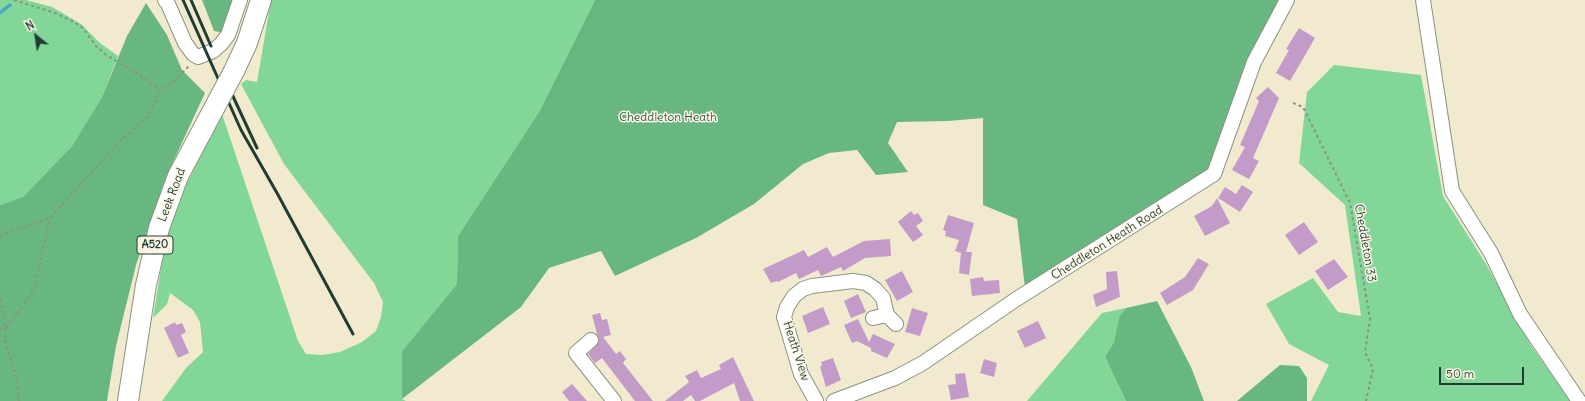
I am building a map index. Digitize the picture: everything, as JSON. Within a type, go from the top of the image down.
[{"type":"highway","name":"Leek Road","points":[[128,401],[146,285],[159,228],[178,176],[234,71],[247,43],[261,2]]},
{"type":"street","points":[[165,0],[185,43],[193,54],[198,57],[213,51],[228,35],[240,0]]},
{"type":"street","name":"Cheddleton Heath Road","points":[[834,401],[895,378],[922,363],[1015,300],[1214,174],[1260,47],[1287,0]]},
{"type":"street","points":[[1422,0],[1452,191],[1491,253],[1520,314],[1579,401]]},
{"type":"street","name":"Heath View","points":[[816,401],[802,374],[784,317],[787,306],[794,296],[803,289],[812,286],[853,281],[866,283],[875,289],[883,298],[892,319],[873,318]]},
{"type":"street","points":[[591,340],[576,353],[614,401]]},
{"type":"path","points":[[14,0],[55,13],[74,22],[83,28],[96,46],[105,54],[147,80],[160,91]]},
{"type":"path","points":[[0,236],[50,218],[119,142],[148,117],[160,91],[174,81],[198,57]]},
{"type":"path","name":"Cheddleton 33","points":[[1293,103],[1303,106],[1350,203],[1370,319],[1366,352],[1373,369],[1366,401]]},
{"type":"path","points":[[0,329],[6,328],[34,290],[50,218]]},
{"type":"path","points":[[0,299],[6,328],[5,341],[16,377],[19,401]]},
{"type":"green space","points":[[0,0],[26,0],[52,7],[81,24],[100,43],[118,56],[102,97],[72,146],[23,197],[0,205]]},
{"type":"green space","points":[[202,0],[234,0],[225,33],[214,31]]},
{"type":"green space","points":[[271,0],[595,0],[539,112],[458,236],[457,284],[402,351],[402,399],[406,401],[162,401],[186,368],[203,352],[200,322],[193,310],[170,293],[167,304],[153,318],[165,244],[173,211],[222,114],[298,341],[306,354],[322,355],[340,352],[362,342],[376,331],[381,317],[383,302],[374,283],[284,164],[241,84],[246,80],[257,82]]},
{"type":"green space","name":"Cheddleton Heath","points":[[595,0],[1281,0],[1253,48],[1209,171],[1025,288],[1017,219],[983,205],[983,118],[948,121],[897,122],[888,143],[908,172],[876,175],[857,150],[829,153],[803,164],[754,204],[696,238],[615,276],[601,251],[549,268],[521,307],[402,399],[402,351],[457,284],[458,236],[539,112]]},
{"type":"green space","points":[[146,3],[167,35],[182,70],[205,93],[167,175],[136,265],[116,346],[107,401],[0,401],[0,205],[23,197],[72,146],[102,97],[127,36]]},
{"type":"green space","points":[[1334,65],[1421,75],[1443,196],[1486,264],[1530,344],[1570,401],[1311,401],[1329,365],[1289,344],[1266,304],[1313,278],[1338,312],[1361,316],[1345,205],[1299,163],[1307,92]]},
{"type":"green space","points":[[1157,301],[1191,367],[1204,401],[1126,401],[1105,357],[1114,342],[1119,317],[1126,308]]},
{"type":"green space","points":[[1126,308],[1119,317],[1114,342],[1105,357],[1126,401],[1027,401],[1102,313]]},
{"type":"green space","points":[[1280,365],[1299,366],[1307,378],[1307,401],[1237,401]]},
{"type":"building","points":[[1299,28],[1315,38],[1290,81],[1276,73],[1289,50],[1286,49]]},
{"type":"building","points":[[1268,87],[1279,98],[1253,158],[1259,161],[1249,179],[1232,170],[1245,147],[1240,145],[1259,101],[1256,98]]},
{"type":"building","points":[[1242,185],[1253,192],[1240,212],[1218,198],[1225,187],[1236,194]]},
{"type":"building","points":[[1217,198],[1230,223],[1205,236],[1194,216],[1212,206]]},
{"type":"building","points":[[911,211],[914,215],[918,213],[923,221],[916,226],[923,235],[913,242],[898,222]]},
{"type":"building","points":[[948,215],[974,223],[966,252],[972,252],[969,275],[959,273],[961,253],[955,251],[959,240],[945,236],[946,231],[943,230]]},
{"type":"building","points":[[1304,222],[1318,242],[1299,255],[1285,235]]},
{"type":"building","points":[[890,239],[891,256],[865,258],[843,271],[841,267],[821,276],[818,270],[799,279],[796,273],[778,282],[771,283],[763,269],[804,250],[808,257],[827,247],[833,257],[864,241]]},
{"type":"building","points":[[1198,258],[1209,264],[1193,290],[1167,305],[1160,293],[1185,277]]},
{"type":"building","points":[[1334,259],[1348,277],[1328,290],[1315,271]]},
{"type":"building","points":[[902,271],[913,292],[897,301],[885,280]]},
{"type":"building","points":[[1117,271],[1120,297],[1096,307],[1093,295],[1107,289],[1106,272]]},
{"type":"building","points":[[983,277],[984,281],[999,280],[1000,293],[972,296],[970,279]]},
{"type":"building","points":[[858,294],[866,312],[851,318],[844,301]]},
{"type":"building","points":[[823,307],[830,324],[808,333],[802,316]]},
{"type":"building","points":[[912,308],[928,313],[920,336],[905,332]]},
{"type":"building","points":[[600,313],[602,320],[607,319],[611,335],[603,337],[616,354],[620,351],[626,359],[623,363],[653,401],[635,401],[602,358],[595,363],[588,354],[599,342],[592,315]]},
{"type":"building","points":[[858,319],[869,342],[873,334],[895,344],[887,358],[871,351],[871,348],[857,341],[852,343],[844,325]]},
{"type":"building","points":[[1038,321],[1046,338],[1025,348],[1017,331]]},
{"type":"building","points":[[175,322],[176,325],[182,323],[186,332],[181,335],[189,353],[178,358],[164,328]]},
{"type":"building","points":[[733,357],[754,401],[740,401],[734,383],[700,401],[695,401],[691,395],[683,401],[665,401],[689,382],[685,376],[697,370],[701,378],[721,369],[719,365]]},
{"type":"building","points":[[833,358],[841,380],[826,387],[820,367],[822,365],[821,362]]},
{"type":"building","points":[[984,359],[997,363],[994,377],[980,373]]},
{"type":"building","points":[[965,373],[969,397],[951,400],[948,385],[956,384],[955,374]]},
{"type":"building","points":[[572,384],[587,401],[569,401],[562,392]]},
{"type":"waterway","points":[[0,13],[10,5]]},
{"type":"railway","points":[[183,0],[241,130],[277,193],[353,334]]},
{"type":"railway","points":[[191,0],[211,46]]},
{"type":"railway","points":[[224,77],[257,148]]}]
